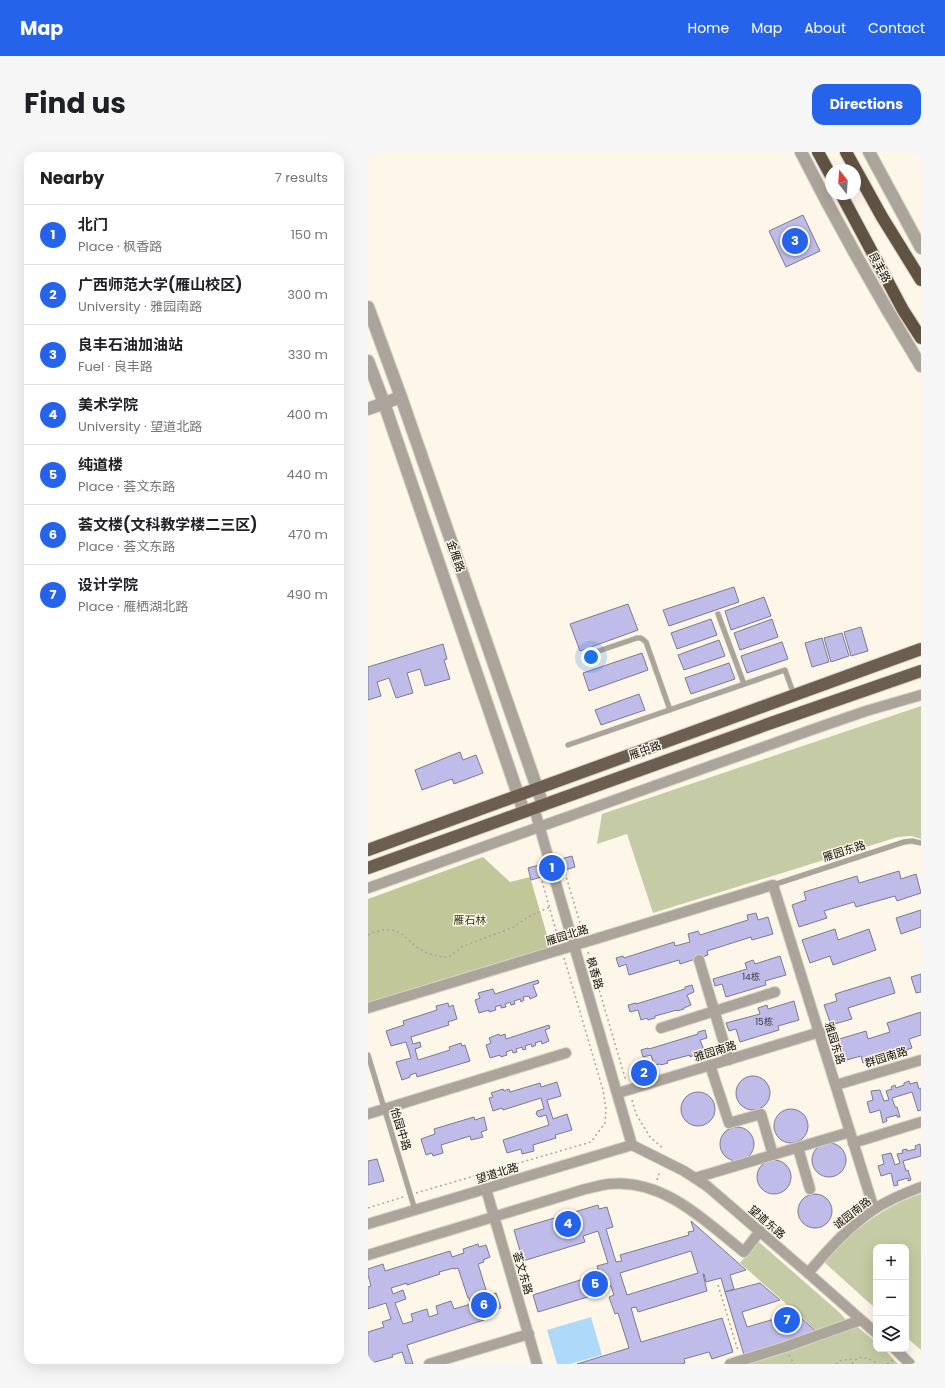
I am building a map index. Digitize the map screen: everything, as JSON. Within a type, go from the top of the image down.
[{"type":"highway","points":[[818,152],[825,165]]},
{"type":"highway","points":[[846,152],[882,217],[921,280]]},
{"type":"highway","name":"良丰路","points":[[844,200],[903,310],[921,338]]},
{"type":"main road","name":"雁中路","points":[[368,850],[921,649]]},
{"type":"main road","name":"雁中路","points":[[368,868],[764,725],[921,671]]},
{"type":"street","points":[[801,152],[884,306],[921,366]]},
{"type":"street","points":[[869,152],[921,248]]},
{"type":"street","name":"金雁路","points":[[368,307],[401,397],[536,788],[534,809]]},
{"type":"street","name":"金雁路","points":[[368,361],[384,403],[518,795],[534,809]]},
{"type":"street","points":[[368,409],[401,397]]},
{"type":"street","points":[[368,888],[866,711],[921,695]]},
{"type":"street","name":"枫香路","points":[[534,809],[575,945],[632,1145]]},
{"type":"street","name":"雁园北路","points":[[368,1008],[773,885]]},
{"type":"street","name":"雅园东路","points":[[773,885],[874,1209]]},
{"type":"street","points":[[700,960],[729,1060]]},
{"type":"street","points":[[661,1028],[775,992]]},
{"type":"street","name":"雅园南路","points":[[618,1093],[820,1032]]},
{"type":"street","points":[[368,1114],[566,1053]]},
{"type":"street","name":"群园南路","points":[[836,1085],[921,1060]]},
{"type":"street","points":[[710,1065],[729,1123],[761,1114],[773,1155]]},
{"type":"street","points":[[853,1143],[921,1122]]},
{"type":"street","points":[[695,1178],[850,1132]]},
{"type":"street","name":"望道东路","points":[[632,1145],[664,1160],[695,1178],[760,1231],[873,1330]]},
{"type":"street","name":"望道北路","points":[[368,1224],[632,1145]]},
{"type":"street","points":[[798,1148],[810,1189]]},
{"type":"street","points":[[368,1256],[582,1190],[609,1184],[636,1185],[654,1189],[682,1204],[744,1252],[760,1231]]},
{"type":"street","name":"诚园南路","points":[[808,1273],[837,1240],[874,1209],[900,1195],[921,1187]]},
{"type":"street","name":"荟文东路","points":[[486,1188],[537,1364]]},
{"type":"street","points":[[730,1364],[785,1347],[862,1320]]},
{"type":"street","points":[[429,1364],[529,1334]]},
{"type":"street","points":[[898,1352],[910,1364]]},
{"type":"lane","points":[[718,614],[744,684]]},
{"type":"lane","points":[[584,656],[641,638],[646,642],[670,710]]},
{"type":"lane","points":[[568,745],[785,670],[794,696]]},
{"type":"lane","name":"雁园东路","points":[[773,885],[904,842],[912,841],[921,843]]},
{"type":"lane","name":"怡园中路","points":[[368,1055],[415,1210]]},
{"type":"path","points":[[565,873],[636,1114],[650,1137],[666,1152],[654,1189]]},
{"type":"path","points":[[368,1208],[591,1142],[605,1123],[606,1109],[603,1090],[542,881]]},
{"type":"path","points":[[368,935],[378,929],[390,930],[402,934],[419,949],[437,957],[449,957],[463,946],[512,928],[525,919],[549,907]]},
{"type":"path","points":[[718,1286],[741,1361]]},
{"type":"path","points":[[836,1364],[842,1360],[866,1357],[878,1364]]},
{"type":"path","points":[[852,1364],[856,1359]]},
{"type":"green space","points":[[921,706],[921,839],[911,836],[898,837],[653,913],[627,834],[597,844],[602,814]]},
{"type":"green space","name":"雁石林","points":[[483,857],[510,882],[530,877],[552,952],[368,1008],[368,899]]},
{"type":"green space","points":[[921,1194],[921,1350],[909,1340],[909,1244],[873,1244],[873,1306],[824,1262],[848,1237],[864,1224],[879,1214]]},
{"type":"green space","points":[[759,1242],[840,1313],[846,1320],[818,1332],[740,1263]]},
{"type":"green space","points":[[854,1324],[873,1340],[873,1352],[887,1352],[898,1364],[730,1364]]},
{"type":"water","points":[[591,1317],[602,1355],[570,1364],[557,1364],[547,1330]]},
{"type":"building","points":[[803,215],[820,251],[786,267],[769,231]]},
{"type":"building","points":[[734,587],[739,602],[669,626],[663,610]]},
{"type":"building","points":[[764,597],[771,616],[731,630],[725,611]]},
{"type":"building","points":[[628,604],[638,630],[580,651],[570,624]]},
{"type":"building","points":[[711,619],[717,635],[677,649],[671,633]]},
{"type":"building","points":[[772,619],[778,637],[740,650],[734,633]]},
{"type":"building","points":[[861,627],[868,651],[851,656],[844,632]]},
{"type":"building","points":[[842,633],[849,656],[831,662],[824,638]]},
{"type":"building","points":[[822,638],[829,662],[812,667],[805,643]]},
{"type":"building","points":[[719,640],[725,656],[684,670],[678,655]]},
{"type":"building","points":[[782,642],[788,659],[747,673],[741,656]]},
{"type":"building","points":[[443,644],[447,659],[444,660],[450,679],[425,686],[420,669],[407,673],[413,693],[396,698],[389,678],[377,682],[381,696],[368,700],[368,667]]},
{"type":"building","points":[[642,653],[648,670],[589,691],[583,673]]},
{"type":"building","points":[[729,663],[735,679],[691,694],[685,678]]},
{"type":"building","points":[[639,694],[645,710],[601,725],[595,710]]},
{"type":"building","points":[[460,752],[463,760],[476,755],[483,773],[454,784],[452,779],[422,790],[415,770]]},
{"type":"building","points":[[572,856],[575,867],[531,880],[528,868]]},
{"type":"building","points":[[899,871],[901,879],[916,874],[921,893],[897,901],[895,896],[856,907],[854,902],[824,911],[827,918],[799,927],[792,905],[806,900],[804,892],[857,876],[859,883]]},
{"type":"building","points":[[921,910],[921,927],[901,934],[896,918]]},
{"type":"building","points":[[756,913],[758,920],[768,917],[773,934],[752,940],[751,937],[707,951],[708,955],[680,964],[679,960],[629,975],[626,964],[619,967],[616,958],[623,956],[624,958],[674,942],[675,946],[690,942],[688,934],[698,931],[700,935],[748,920],[747,915]]},
{"type":"building","points":[[835,929],[838,940],[869,929],[876,950],[833,965],[830,956],[810,963],[802,940]]},
{"type":"building","points":[[780,956],[786,975],[765,981],[766,985],[726,997],[722,984],[715,986],[713,979],[747,969],[745,963],[753,960],[755,964]]},
{"type":"building","points":[[921,974],[921,992],[916,993],[911,977]]},
{"type":"building","points":[[890,977],[895,993],[848,1008],[852,1019],[831,1025],[824,1005],[837,1001],[835,994]]},
{"type":"building","points":[[538,980],[539,983],[533,985],[537,996],[530,999],[529,996],[523,997],[524,1000],[521,1002],[520,999],[514,1001],[515,1004],[511,1005],[510,1002],[505,1004],[506,1007],[501,1008],[501,1005],[495,1007],[496,1010],[489,1012],[489,1010],[479,1013],[475,1000],[480,998],[478,993],[493,989],[495,994]]},
{"type":"building","points":[[692,985],[694,992],[687,995],[691,1005],[684,1009],[655,1016],[655,1018],[648,1020],[647,1018],[641,1020],[638,1010],[630,1012],[628,1005],[685,989],[685,987]]},
{"type":"building","points":[[794,1001],[799,1020],[778,1026],[779,1030],[740,1042],[736,1029],[729,1031],[726,1023],[760,1014],[758,1008],[767,1005],[768,1009]]},
{"type":"building","points":[[448,1003],[449,1007],[453,1005],[457,1019],[448,1022],[449,1025],[411,1037],[413,1044],[420,1042],[421,1047],[415,1049],[418,1060],[450,1050],[449,1047],[461,1043],[462,1046],[465,1045],[470,1061],[417,1077],[416,1073],[402,1080],[396,1062],[411,1058],[406,1042],[391,1046],[386,1031],[404,1025],[403,1021],[437,1010],[436,1006]]},
{"type":"building","points":[[921,1012],[921,1035],[909,1039],[912,1048],[863,1063],[861,1056],[843,1061],[836,1040],[866,1031],[868,1039],[890,1032],[887,1023]]},
{"type":"building","points":[[549,1025],[550,1028],[545,1030],[549,1041],[542,1044],[541,1041],[535,1043],[536,1045],[532,1047],[531,1044],[525,1046],[526,1049],[523,1050],[522,1047],[516,1049],[517,1052],[513,1053],[512,1050],[506,1052],[507,1055],[501,1057],[500,1055],[490,1058],[486,1045],[491,1043],[489,1038],[499,1034],[500,1036],[505,1034],[506,1039]]},
{"type":"building","points":[[705,1030],[707,1038],[700,1040],[704,1050],[697,1054],[690,1057],[690,1055],[667,1061],[668,1063],[661,1065],[654,1065],[651,1055],[643,1057],[641,1050],[698,1034],[698,1032]]},
{"type":"building","points":[[753,1076],[765,1081],[770,1093],[765,1105],[753,1110],[741,1105],[736,1093],[741,1081]]},
{"type":"building","points":[[909,1081],[910,1084],[917,1082],[919,1089],[921,1088],[921,1110],[918,1111],[912,1092],[892,1098],[900,1117],[897,1117],[897,1115],[886,1118],[887,1121],[883,1123],[880,1110],[870,1113],[867,1102],[873,1100],[871,1091],[880,1090],[884,1101],[889,1100],[886,1091],[892,1089],[891,1087],[895,1085],[896,1088]]},
{"type":"building","points":[[557,1082],[561,1096],[547,1100],[553,1119],[567,1114],[572,1130],[555,1135],[556,1138],[533,1145],[534,1151],[522,1154],[521,1149],[507,1153],[503,1140],[549,1125],[546,1115],[539,1117],[536,1114],[537,1111],[544,1109],[541,1098],[503,1110],[502,1108],[493,1111],[489,1098],[493,1097],[491,1093],[503,1089],[504,1091],[509,1089],[510,1092],[540,1083],[541,1087]]},
{"type":"building","points":[[698,1092],[710,1097],[715,1109],[710,1121],[698,1126],[686,1121],[681,1109],[686,1097]]},
{"type":"building","points":[[791,1109],[803,1114],[808,1126],[803,1138],[791,1143],[779,1138],[774,1126],[779,1114]]},
{"type":"building","points":[[474,1117],[475,1120],[484,1117],[487,1130],[481,1132],[483,1137],[471,1140],[470,1136],[441,1145],[443,1153],[433,1156],[432,1153],[426,1155],[421,1139],[435,1134],[434,1129]]},
{"type":"building","points":[[737,1127],[749,1132],[754,1144],[749,1156],[737,1161],[725,1156],[720,1144],[725,1132]]},
{"type":"building","points":[[829,1143],[841,1148],[846,1160],[841,1172],[829,1177],[817,1172],[812,1160],[817,1148]]},
{"type":"building","points":[[920,1144],[921,1156],[903,1161],[911,1180],[908,1181],[908,1178],[897,1181],[898,1185],[894,1186],[891,1173],[881,1176],[878,1166],[884,1164],[882,1155],[891,1153],[895,1165],[900,1163],[897,1154],[903,1153],[902,1150],[907,1149],[907,1151],[916,1149],[915,1146]]},
{"type":"building","points":[[377,1159],[384,1181],[368,1185],[368,1161]]},
{"type":"building","points":[[774,1160],[786,1165],[791,1177],[786,1189],[774,1194],[762,1189],[757,1177],[762,1165]]},
{"type":"building","points":[[815,1194],[827,1199],[832,1211],[827,1223],[815,1228],[803,1223],[798,1211],[803,1199]]},
{"type":"building","points":[[598,1205],[599,1209],[607,1207],[613,1227],[606,1229],[616,1262],[622,1261],[620,1255],[689,1235],[688,1232],[694,1231],[691,1221],[746,1270],[730,1275],[734,1289],[725,1292],[721,1278],[706,1282],[703,1274],[707,1291],[638,1312],[636,1307],[631,1308],[641,1342],[722,1318],[733,1352],[712,1359],[709,1352],[684,1359],[685,1363],[681,1364],[577,1364],[629,1348],[618,1313],[615,1314],[609,1297],[614,1295],[611,1286],[603,1289],[604,1292],[538,1312],[533,1295],[599,1274],[597,1266],[608,1263],[598,1231],[583,1236],[585,1242],[523,1261],[514,1230]],"holes":[[[691,1251],[698,1273],[627,1295],[620,1273]]]},
{"type":"building","points":[[478,1244],[479,1247],[486,1245],[490,1257],[483,1260],[484,1262],[478,1264],[487,1293],[478,1296],[478,1299],[496,1293],[501,1308],[493,1310],[494,1314],[483,1317],[484,1320],[407,1345],[413,1364],[406,1364],[402,1352],[392,1355],[393,1357],[368,1364],[368,1332],[384,1327],[382,1322],[391,1319],[386,1303],[368,1309],[368,1287],[371,1286],[368,1269],[383,1264],[385,1271],[450,1251],[452,1257],[464,1253],[463,1249]],"holes":[[[458,1268],[471,1304],[454,1309],[451,1301],[436,1306],[438,1314],[429,1317],[427,1309],[411,1314],[413,1321],[403,1324],[395,1303],[406,1299],[403,1290],[393,1294],[391,1288],[407,1283],[407,1285],[440,1274],[439,1272]]]},
{"type":"building","points":[[760,1283],[780,1300],[742,1312],[747,1327],[795,1313],[817,1332],[744,1355],[725,1292]]},
{"type":"place","name":"良丰石油加油站","points":[[795,241]]},
{"type":"place","name":"北门","points":[[552,868]]},
{"type":"place","name":"广西师范大学(雁山校区)","points":[[644,1073]]},
{"type":"place","name":"美术学院","points":[[568,1224]]},
{"type":"place","name":"纯道楼","points":[[595,1284]]},
{"type":"place","name":"荟文楼(文科教学楼二三区)","points":[[484,1305]]},
{"type":"place","name":"设计学院","points":[[787,1320]]}]
